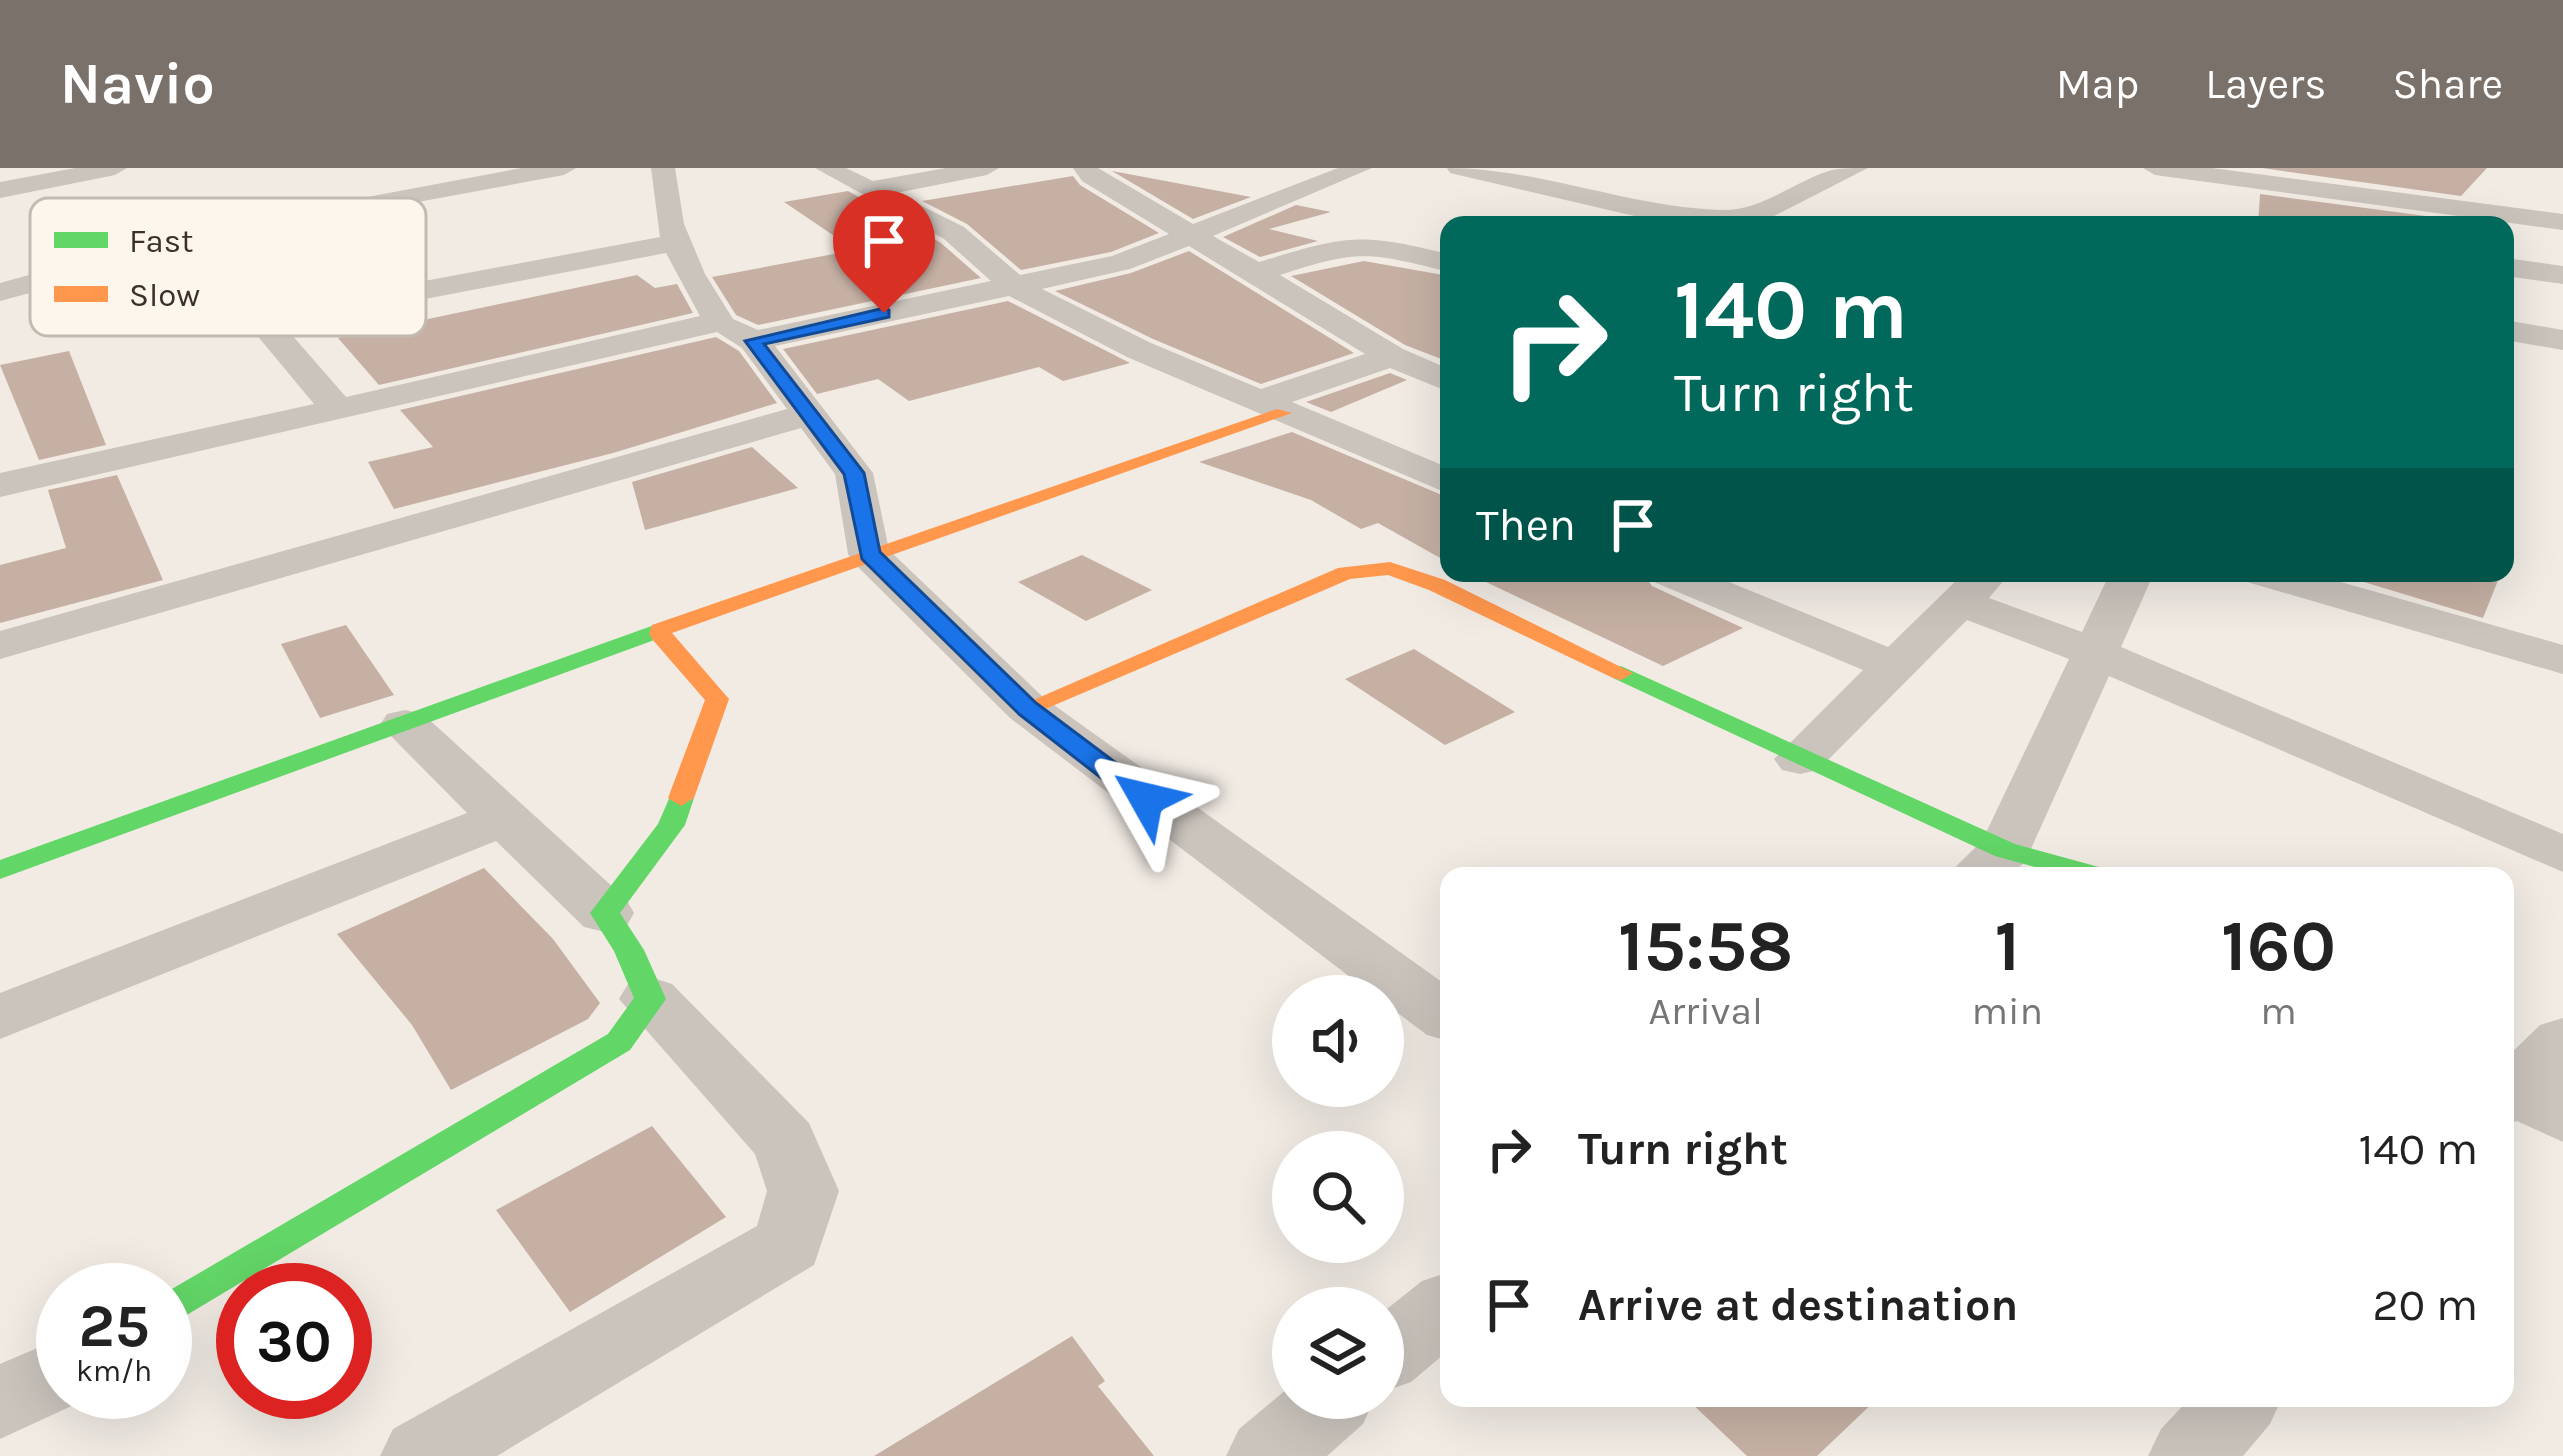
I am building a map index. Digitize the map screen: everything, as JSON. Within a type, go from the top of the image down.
[{"type":"street","points":[[0,190],[115,168]]},
{"type":"street","points":[[394,198],[564,168]]},
{"type":"street","points":[[663,168],[671,183],[668,220],[718,320],[754,341],[854,473],[869,554],[1028,708],[1440,1012]]},
{"type":"street","points":[[826,168],[954,232],[1014,286],[1139,350],[1440,478]]},
{"type":"street","points":[[869,190],[987,168]]},
{"type":"street","points":[[1085,168],[1091,176],[1194,233],[1391,356],[1440,378]]},
{"type":"street","points":[[754,341],[1120,263],[1360,168]]},
{"type":"street","points":[[1459,168],[1642,210],[1707,216]]},
{"type":"street","points":[[1746,216],[1856,168]]},
{"type":"street","points":[[2156,168],[2352,181],[2563,222]]},
{"type":"street","points":[[2322,214],[2352,181]]},
{"type":"street","points":[[1622,216],[1642,210]]},
{"type":"street","points":[[426,290],[678,242]]},
{"type":"street","points":[[1256,273],[1338,247],[1376,245],[1440,261]]},
{"type":"street","points":[[2514,268],[2563,275]]},
{"type":"street","points":[[0,292],[30,283]]},
{"type":"street","points":[[0,485],[692,331],[718,320]]},
{"type":"street","points":[[2514,331],[2563,340]]},
{"type":"street","points":[[274,336],[336,408]]},
{"type":"street","points":[[0,870],[660,634],[1271,408],[1391,356]]},
{"type":"street","points":[[0,645],[806,415]]},
{"type":"street","points":[[1028,708],[1346,574],[1390,568],[1437,585],[1800,759],[1989,863],[2023,867]]},
{"type":"street","points":[[1691,582],[1894,666]]},
{"type":"street","points":[[1989,863],[2128,582]]},
{"type":"street","points":[[2293,582],[2563,660]]},
{"type":"street","points":[[1800,759],[1974,587],[2095,652],[2563,855]]},
{"type":"street","points":[[605,913],[671,825],[717,699],[660,634]]},
{"type":"street","points":[[405,725],[605,913],[629,950],[650,999],[785,1142],[803,1191],[788,1244],[422,1456]]},
{"type":"street","points":[[0,1017],[504,818]]},
{"type":"street","points":[[192,1296],[619,1042],[650,999]]},
{"type":"street","points":[[2522,1097],[2563,1041]]},
{"type":"street","points":[[1404,1341],[1440,1311]]},
{"type":"street","points":[[0,1403],[36,1385]]},
{"type":"street","points":[[2190,1456],[2234,1407]]},
{"type":"street","points":[[1268,1456],[1311,1419]]},
{"type":"building","points":[[2262,168],[2487,168],[2461,196]]},
{"type":"building","points":[[1112,171],[1251,197],[1193,219]]},
{"type":"building","points":[[1073,176],[1080,185],[1159,233],[1111,252],[1021,270],[967,224],[922,201]]},
{"type":"building","points":[[848,191],[941,243],[981,278],[758,325],[736,315],[712,277],[855,250],[784,202]]},
{"type":"building","points":[[2260,194],[2426,216],[2259,216]]},
{"type":"building","points":[[1296,205],[1331,212],[1269,229],[1318,241],[1260,257],[1223,237]]},
{"type":"building","points":[[1189,251],[1354,353],[1261,384],[1055,291],[1131,273]]},
{"type":"building","points":[[1364,261],[1440,274],[1440,359],[1405,345],[1291,276]]},
{"type":"building","points":[[637,275],[655,288],[677,284],[693,313],[379,385],[338,338],[426,336],[426,319]]},
{"type":"building","points":[[1008,301],[1130,363],[1063,381],[1039,367],[909,401],[878,379],[817,394],[783,349]]},
{"type":"building","points":[[716,337],[739,351],[777,403],[613,453],[394,509],[368,462],[433,447],[400,410]]},
{"type":"building","points":[[69,351],[106,445],[39,460],[0,365]]},
{"type":"building","points":[[1390,373],[1407,380],[1331,412],[1306,402]]},
{"type":"building","points":[[1292,432],[1440,494],[1440,558],[1378,523],[1361,529],[1311,500],[1199,462]]},
{"type":"building","points":[[752,447],[798,488],[645,530],[632,482]]},
{"type":"building","points":[[117,475],[163,580],[0,623],[0,565],[66,548],[48,490]]},
{"type":"building","points":[[1082,555],[1152,590],[1086,621],[1018,582]]},
{"type":"building","points":[[1486,582],[1649,582],[1743,628],[1663,666]]},
{"type":"building","points":[[2364,582],[2497,582],[2483,618]]},
{"type":"building","points":[[346,625],[394,695],[320,718],[281,644]]},
{"type":"building","points":[[1414,649],[1515,712],[1445,745],[1345,679]]},
{"type":"building","points":[[484,868],[553,939],[600,1003],[588,1019],[451,1090],[412,1025],[337,934]]},
{"type":"building","points":[[652,1126],[726,1217],[570,1312],[496,1210]]},
{"type":"building","points":[[1072,1336],[1105,1381],[1098,1386],[1154,1456],[874,1456]]},
{"type":"building","points":[[1695,1407],[1869,1407],[1817,1456],[1747,1456]]},
{"type":"traffic: fast","points":[[0,870],[660,630]]},
{"type":"traffic: fast","points":[[1621,673],[2005,850],[2067,867]]},
{"type":"traffic: fast","points":[[192,1296],[619,1042],[650,999],[629,950],[605,913],[671,825],[681,798]]},
{"type":"traffic: slow","points":[[660,630],[1283,413]]},
{"type":"traffic: slow","points":[[1027,708],[1346,573],[1390,568],[1437,585],[1621,673]]},
{"type":"traffic: slow","points":[[660,634],[717,699],[681,798]]},
{"type":"route","points":[[884,313],[754,341],[854,473],[869,554],[1028,708],[1146,799]]}]
